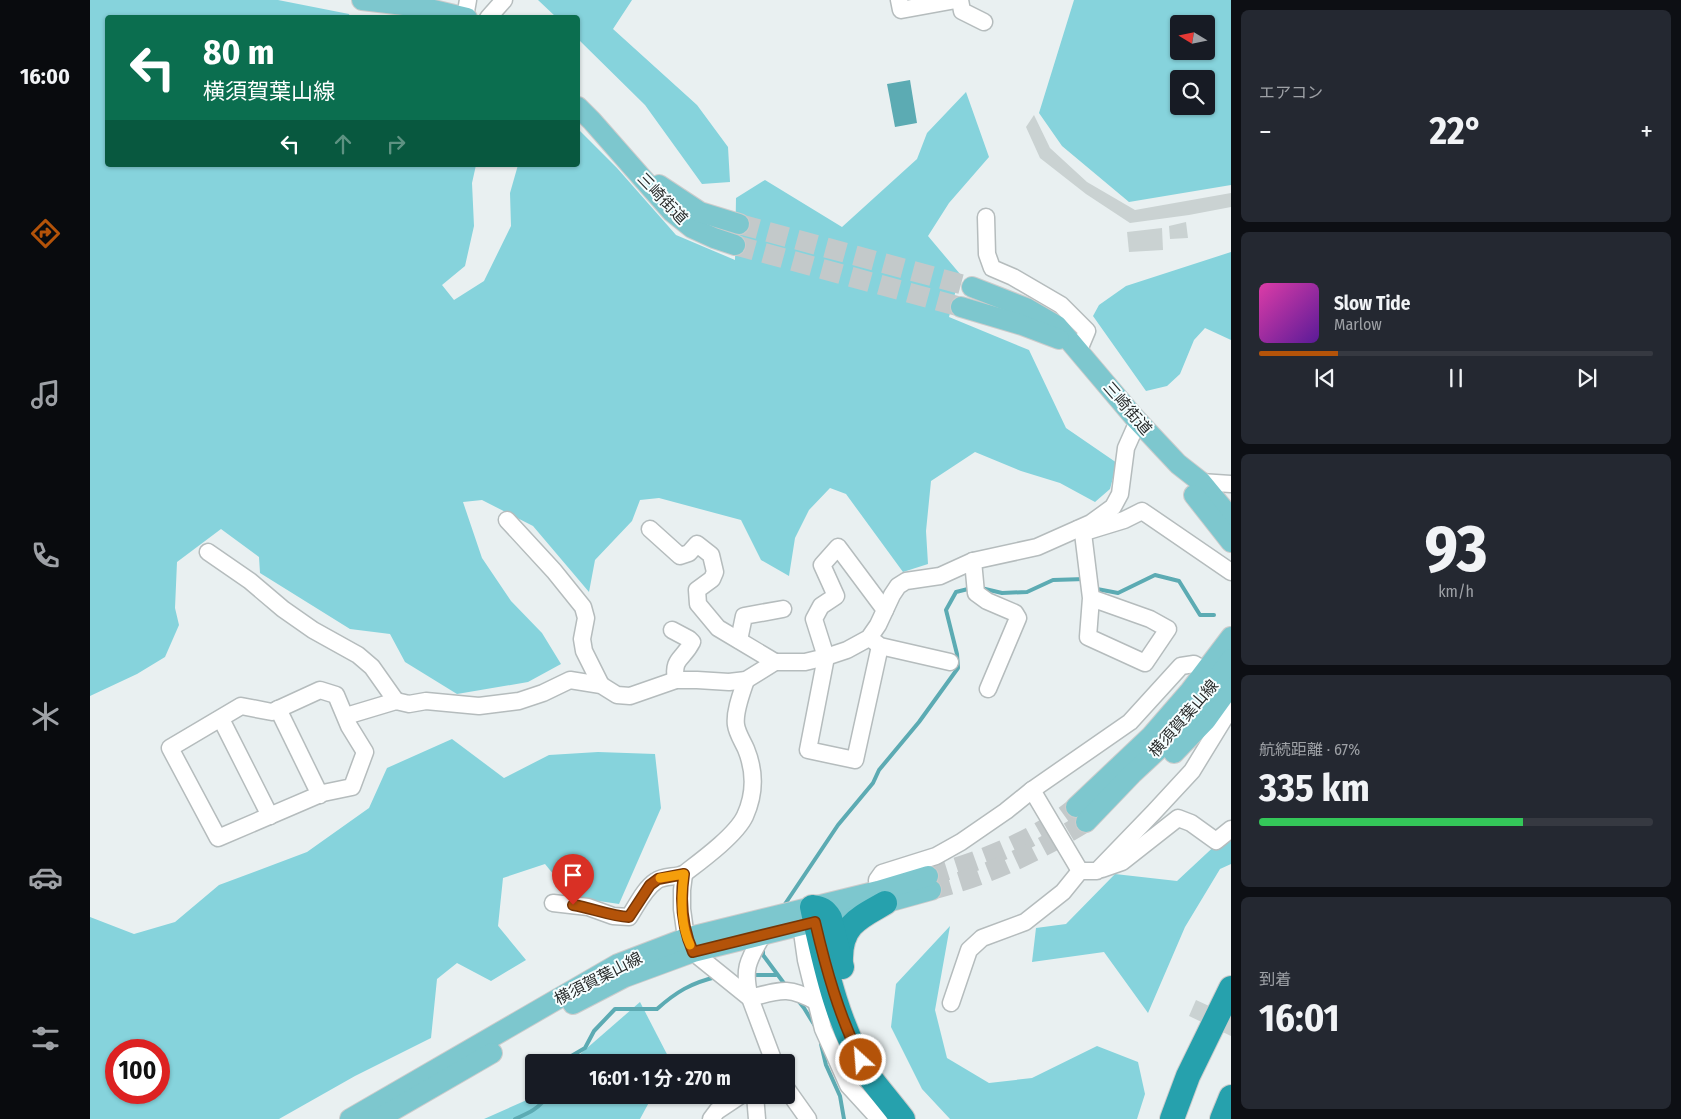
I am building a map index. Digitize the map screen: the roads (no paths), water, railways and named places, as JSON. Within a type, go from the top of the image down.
[{"type":"highway","points":[[882,897],[854,922],[847,931],[842,944],[842,966],[854,1010],[878,1062],[899,1099],[915,1119]]},
{"type":"highway","points":[[814,918],[842,966]]},
{"type":"highway","points":[[814,918],[834,995],[852,1043],[872,1079],[903,1119]]},
{"type":"highway","points":[[1175,1115],[1188,1076],[1231,988]]},
{"type":"highway","points":[[1222,1119],[1231,1096]]},
{"type":"main road","points":[[362,0],[466,11]]},
{"type":"main road","name":"三崎街道","points":[[580,109],[672,212],[696,220],[739,224]]},
{"type":"main road","name":"三崎街道","points":[[696,220],[714,238],[735,245]]},
{"type":"main road","name":"三崎街道","points":[[972,287],[1026,308],[1057,326],[1138,421],[1178,464],[1200,482],[1231,518]]},
{"type":"main road","name":"三崎街道","points":[[961,307],[1052,336],[1078,350]]},
{"type":"main road","name":"三崎街道","points":[[1178,464],[1190,489],[1231,542]]},
{"type":"main road","points":[[1081,815],[1206,671],[1231,637]]},
{"type":"main road","name":"横須賀葉山線","points":[[1081,815],[1132,774],[1161,747],[1193,712],[1231,660]]},
{"type":"main road","points":[[1081,815],[1110,809],[1156,771],[1206,720],[1231,685]]},
{"type":"main road","name":"横須賀葉山線","points":[[378,1119],[472,1066],[566,1008],[689,945],[764,933],[930,883]]},
{"type":"main road","name":"横須賀葉山線","points":[[350,1119],[618,964],[689,945],[814,918]]},
{"type":"street","points":[[491,15],[504,0]]},
{"type":"street","points":[[899,0],[901,10],[956,0]]},
{"type":"street","points":[[960,0],[962,11],[984,22]]},
{"type":"street","points":[[986,217],[987,254],[992,268],[1014,277],[1061,305],[1087,331],[1078,350]]},
{"type":"street","points":[[1081,531],[1113,507],[1120,494],[1124,477],[1126,448],[1138,421]]},
{"type":"street","points":[[1200,482],[1231,484]]},
{"type":"street","points":[[885,610],[838,547],[822,565],[836,596],[821,606],[814,619],[826,657],[808,750],[855,760],[875,642],[885,610],[898,586],[906,581],[940,576],[973,561],[1037,547],[1081,531],[1124,520],[1142,511],[1231,572]]},
{"type":"street","points":[[507,520],[554,570],[583,607],[586,618],[582,639],[584,652],[600,685]]},
{"type":"street","points":[[650,529],[680,556],[689,552],[697,544],[711,555],[715,572],[712,579],[698,590],[698,604],[718,628],[775,662],[805,662],[875,642],[950,662]]},
{"type":"street","points":[[1081,531],[1091,598],[1088,637],[1145,662],[1168,629],[1150,619],[1091,598]]},
{"type":"street","points":[[208,552],[250,581],[283,609],[313,630],[358,655],[372,667],[396,700]]},
{"type":"street","points":[[973,561],[976,593],[987,601],[1015,613],[1018,618],[988,689]]},
{"type":"street","points":[[739,640],[744,616],[783,609]]},
{"type":"street","points":[[672,630],[690,638],[692,642],[677,661],[674,669],[676,680]]},
{"type":"street","points":[[346,716],[396,700],[409,704],[426,702],[479,706],[519,701],[543,693],[570,680],[600,685],[617,695],[630,696],[676,680],[729,682],[746,680],[775,662]]},
{"type":"street","points":[[882,897],[877,880],[882,873],[936,856],[962,842],[1032,790],[1130,722],[1181,666],[1194,664],[1206,671]]},
{"type":"street","points":[[553,904],[588,907],[613,916],[629,917],[650,885],[658,879],[684,874],[706,857],[736,829],[745,816],[754,779],[752,767],[736,725],[740,698],[746,680]]},
{"type":"street","points":[[320,690],[336,695],[349,726],[365,752],[352,787],[320,795],[218,838],[170,748],[240,706],[272,712],[278,709],[320,690]]},
{"type":"street","points":[[1097,871],[1192,770],[1231,705]]},
{"type":"street","points":[[278,709],[320,795]]},
{"type":"street","points":[[220,719],[270,816]]},
{"type":"street","points":[[1032,790],[1080,871]]},
{"type":"street","points":[[1080,871],[1097,871],[1122,862],[1178,818],[1191,823],[1216,841],[1231,829]]},
{"type":"street","points":[[952,1003],[969,950],[982,938],[1025,922],[1063,892],[1080,871]]},
{"type":"street","points":[[684,874],[682,890],[689,945],[750,998]]},
{"type":"street","points":[[814,918],[806,960],[823,1029],[848,1085],[879,1119]]},
{"type":"street","points":[[764,933],[750,958],[746,980],[750,998],[771,1054]]},
{"type":"street","points":[[750,998],[777,991],[791,990],[802,993],[817,1002]]},
{"type":"street","points":[[795,1101],[808,1119]]},
{"type":"street","points":[[711,1119],[717,1111],[728,1104]]},
{"type":"street","points":[[756,1104],[757,1119]]},
{"type":"waterway","points":[[1094,587],[1118,593],[1155,575],[1179,581],[1200,615],[1214,615]]},
{"type":"waterway","points":[[981,588],[1002,593],[1027,592],[1053,580],[1085,579]]},
{"type":"waterway","points":[[783,907],[838,825],[873,783],[879,770],[919,722],[958,668],[957,654],[946,610],[956,592],[972,588]]},
{"type":"waterway","points":[[763,948],[763,955],[786,986]]},
{"type":"waterway","points":[[751,975],[776,975]]},
{"type":"waterway","points":[[575,1054],[585,1048],[594,1031],[615,1009],[657,1009],[684,989],[716,977]]},
{"type":"waterway","points":[[797,999],[815,1026]]},
{"type":"waterway","points":[[821,1044],[826,1065],[840,1096],[844,1119]]},
{"type":"waterway","points":[[515,1119],[534,1110],[540,1104]]},
{"type":"tunnel","points":[[739,224],[972,287]]},
{"type":"tunnel","points":[[735,245],[961,307]]},
{"type":"tunnel","points":[[928,876],[967,864],[1005,849],[1042,830],[1076,807]]},
{"type":"tunnel","points":[[931,890],[953,884],[1012,862],[1049,844],[1086,822]]}]
